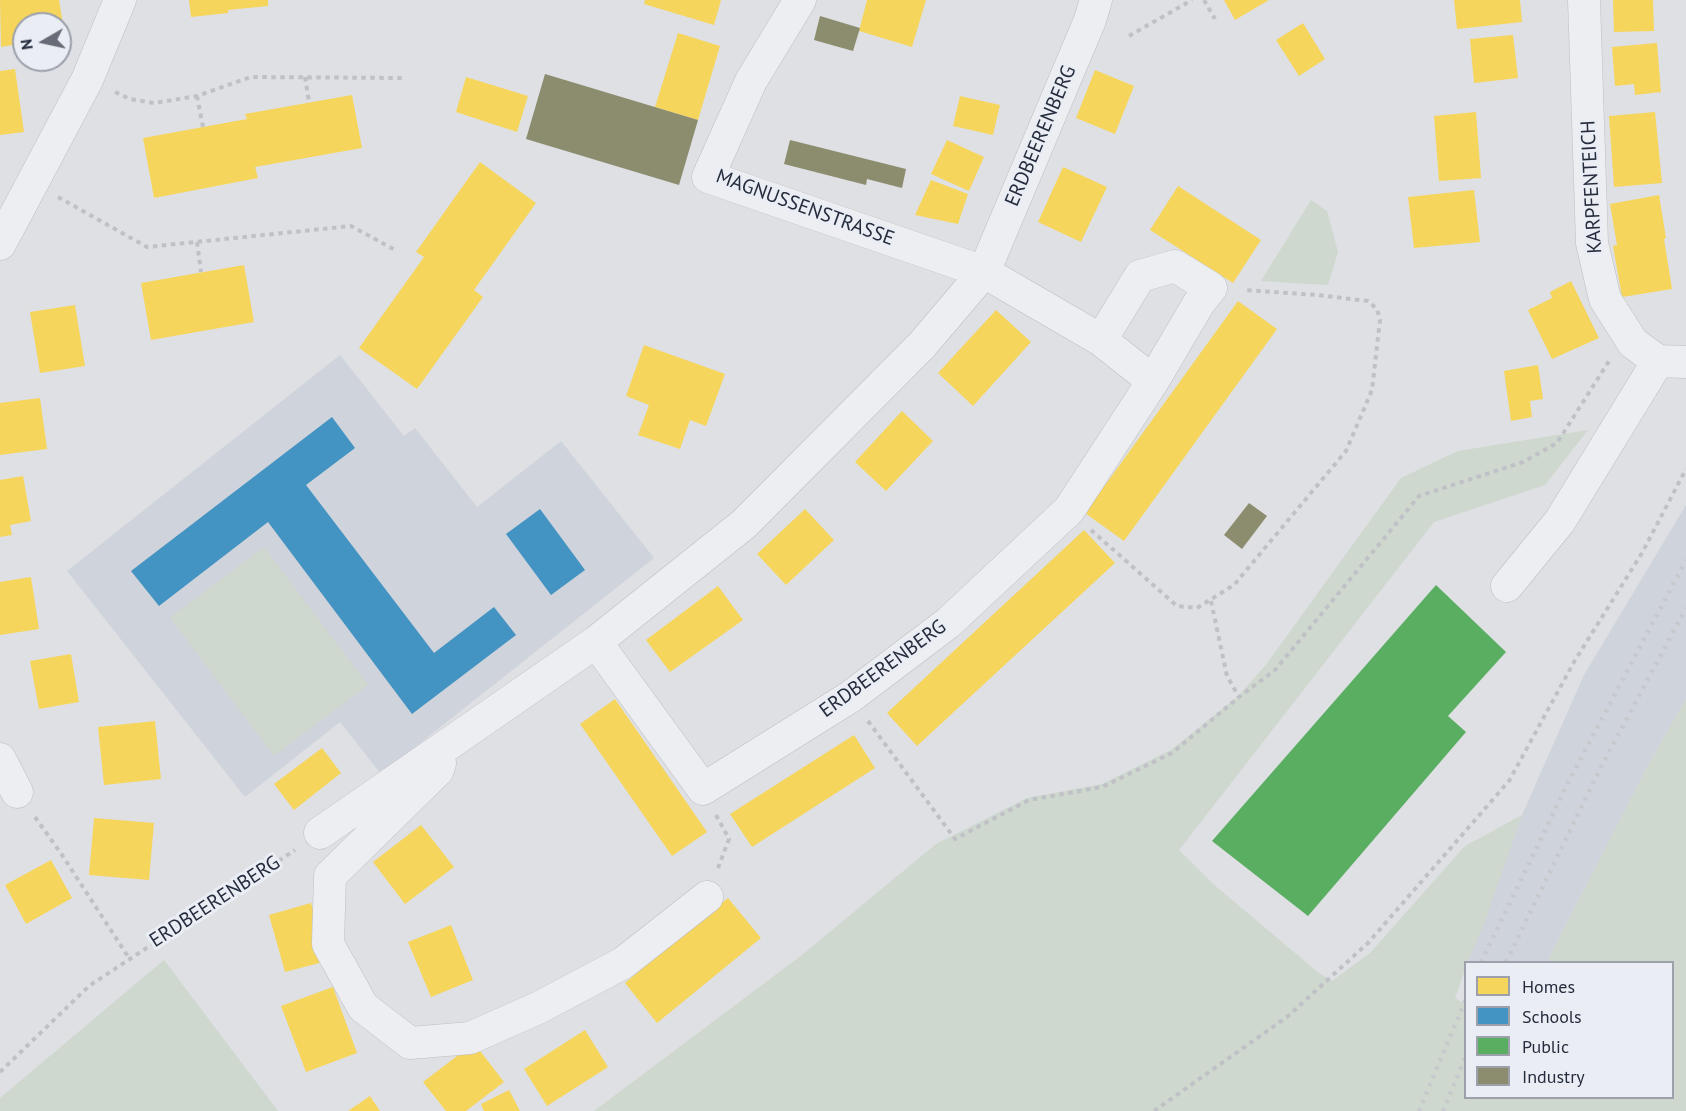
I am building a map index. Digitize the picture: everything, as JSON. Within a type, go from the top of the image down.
[{"type":"street","points":[[0,244],[87,80],[120,0]]},
{"type":"street","name":"MAGNUSSENSTRASSE","points":[[800,0],[751,81],[708,177],[984,272]]},
{"type":"street","name":"ERDBEERENBERG","points":[[320,832],[596,642],[744,524],[922,345],[984,272],[1086,31],[1096,0]]},
{"type":"street","name":"KARPFENTEICH","points":[[1584,0],[1592,243],[1605,299],[1633,343],[1672,362]]},
{"type":"street","name":"ERDBEERENBERG","points":[[703,789],[850,697],[948,623],[1068,510],[1154,381],[1199,303],[1211,288],[1175,266],[1140,276],[1101,340]]},
{"type":"street","points":[[984,272],[1101,340],[1154,381]]},
{"type":"street","points":[[1507,586],[1560,521],[1672,362]]},
{"type":"street","points":[[596,642],[703,789]]},
{"type":"street","points":[[443,748],[438,770],[330,876],[328,944],[363,1007],[410,1043],[470,1038],[537,1008],[622,963],[707,897]]},
{"type":"street","points":[[0,759],[17,792]]},
{"type":"path","points":[[1129,36],[1192,0]]},
{"type":"path","points":[[1204,0],[1215,19]]},
{"type":"path","points":[[87,80],[130,99],[154,103],[196,96],[251,77],[402,78]]},
{"type":"path","points":[[305,77],[309,102]]},
{"type":"path","points":[[196,96],[203,127]]},
{"type":"path","points":[[33,183],[147,247],[351,226],[397,251]]},
{"type":"path","points":[[197,242],[201,272]]},
{"type":"path","points":[[1068,510],[1178,606],[1197,608],[1234,585],[1346,451],[1372,390],[1380,321],[1377,309],[1368,301],[1244,290]]},
{"type":"path","points":[[850,697],[955,838],[1029,800],[1102,787],[1172,753],[1275,670],[1419,496],[1522,462],[1557,443],[1610,359],[1633,343]]},
{"type":"path","points":[[1154,1111],[1287,1017],[1368,943],[1509,781],[1574,662],[1642,553],[1686,469]]},
{"type":"path","points":[[1211,601],[1227,676],[1239,697]]},
{"type":"path","points":[[703,789],[729,839],[707,897]]},
{"type":"path","points":[[17,792],[62,855],[129,958]]},
{"type":"path","name":"ERDBEERENBERG","points":[[0,1072],[89,986],[320,832]]},
{"type":"shaded area","points":[[1311,200],[1327,211],[1338,252],[1328,285],[1261,281]]},
{"type":"shaded area","points":[[340,355],[404,436],[415,428],[477,507],[561,441],[654,558],[381,774],[340,722],[245,797],[67,571]]},
{"type":"shaded area","points":[[1588,430],[1545,485],[1434,522],[1179,850],[1213,884],[1319,973],[1332,981],[1370,953],[1465,846],[1522,815],[1485,921],[1468,961],[1464,961],[1464,973],[1455,998],[1464,1003],[1464,1099],[1674,1099],[1674,961],[1548,961],[1647,767],[1686,699],[1686,1111],[594,1111],[802,955],[936,844],[1027,798],[1102,784],[1171,750],[1237,697],[1265,666],[1401,478],[1458,451]]},
{"type":"shaded area","points":[[1686,505],[1686,699],[1647,767],[1548,961],[1468,961],[1522,815],[1584,675]]},
{"type":"shaded area","points":[[264,547],[368,685],[274,756],[170,618]]},
{"type":"shaded area","points":[[164,960],[278,1111],[0,1111],[0,1098]]},
{"type":"building: Homes","points":[[0,0],[59,0],[61,12],[12,12],[12,45],[1,47]]},
{"type":"building: Homes","points":[[189,0],[268,0],[268,6],[191,17]]},
{"type":"building: Homes","points":[[645,0],[721,0],[714,25],[644,4]]},
{"type":"building: Homes","points":[[867,0],[926,0],[912,47],[859,31]]},
{"type":"building: Homes","points":[[1224,0],[1269,0],[1235,20]]},
{"type":"building: Homes","points":[[1454,0],[1520,0],[1522,22],[1457,29]]},
{"type":"building: Homes","points":[[1613,0],[1653,0],[1654,31],[1614,32]]},
{"type":"building: Homes","points":[[1303,23],[1325,59],[1299,76],[1276,40]]},
{"type":"building: Homes","points":[[678,33],[720,46],[698,120],[655,107]]},
{"type":"building: Homes","points":[[1513,35],[1518,78],[1474,83],[1470,39]]},
{"type":"building: Homes","points":[[1657,43],[1661,92],[1635,95],[1634,84],[1615,86],[1612,47]]},
{"type":"building: Homes","points":[[12,69],[12,72],[15,72],[24,132],[0,135],[0,71]]},
{"type":"building: Homes","points":[[1095,70],[1134,86],[1115,134],[1076,118]]},
{"type":"building: Homes","points":[[466,77],[528,96],[517,132],[456,112]]},
{"type":"building: Homes","points":[[352,95],[362,148],[255,167],[258,178],[154,198],[143,138],[247,119],[245,114]]},
{"type":"building: Homes","points":[[960,96],[1000,105],[993,135],[953,126]]},
{"type":"building: Homes","points":[[1476,112],[1481,178],[1439,181],[1434,116]]},
{"type":"building: Homes","points":[[1655,112],[1662,183],[1614,187],[1609,116]]},
{"type":"building: Homes","points":[[947,140],[984,157],[969,191],[931,174]]},
{"type":"building: Homes","points":[[480,162],[536,203],[474,290],[483,297],[417,389],[359,348],[424,257],[416,252]]},
{"type":"building: Homes","points":[[1063,167],[1107,187],[1081,242],[1038,222]]},
{"type":"building: Homes","points":[[931,180],[968,194],[958,224],[915,215]]},
{"type":"building: Homes","points":[[1178,186],[1261,240],[1233,283],[1150,230]]},
{"type":"building: Homes","points":[[1474,190],[1480,242],[1414,248],[1408,197]]},
{"type":"building: Homes","points":[[1659,195],[1672,289],[1622,297],[1613,246],[1617,245],[1610,204]]},
{"type":"building: Homes","points":[[244,265],[254,322],[151,340],[141,283]]},
{"type":"building: Homes","points":[[1571,281],[1599,338],[1552,359],[1528,310],[1552,298],[1550,292]]},
{"type":"building: Homes","points":[[1238,301],[1277,329],[1124,541],[1085,513]]},
{"type":"building: Homes","points":[[75,305],[85,366],[40,373],[30,312]]},
{"type":"building: Homes","points":[[996,310],[1031,342],[973,406],[938,373]]},
{"type":"building: Homes","points":[[644,345],[725,374],[706,426],[690,420],[680,449],[638,435],[649,405],[626,396]]},
{"type":"building: Homes","points":[[1538,365],[1543,399],[1530,401],[1532,417],[1511,421],[1504,371]]},
{"type":"building: Homes","points":[[40,398],[47,449],[0,455],[0,403]]},
{"type":"building: Homes","points":[[902,411],[933,441],[886,491],[855,462]]},
{"type":"building: Homes","points":[[23,476],[31,521],[10,525],[12,535],[0,537],[0,480]]},
{"type":"building: Homes","points":[[805,509],[834,540],[786,585],[757,554]]},
{"type":"building: Homes","points":[[1084,530],[1115,563],[917,746],[887,713]]},
{"type":"building: Homes","points":[[31,577],[39,629],[0,635],[0,582]]},
{"type":"building: Homes","points":[[718,586],[743,620],[670,672],[646,640]]},
{"type":"building: Homes","points":[[71,654],[79,702],[39,709],[30,661]]},
{"type":"building: Homes","points":[[615,699],[707,832],[672,856],[580,724]]},
{"type":"building: Homes","points":[[155,721],[161,779],[104,785],[98,727]]},
{"type":"building: Homes","points":[[854,735],[875,768],[752,847],[730,814]]},
{"type":"building: Homes","points":[[322,748],[341,773],[294,810],[274,784]]},
{"type":"building: Homes","points":[[94,818],[154,823],[149,880],[89,875]]},
{"type":"building: Homes","points":[[421,825],[454,867],[405,904],[373,862]]},
{"type":"building: Homes","points":[[51,860],[72,898],[26,924],[5,885]]},
{"type":"building: Homes","points":[[728,898],[761,938],[657,1023],[625,983]]},
{"type":"building: Homes","points":[[311,903],[327,961],[285,972],[269,915]]},
{"type":"building: Homes","points":[[451,925],[473,980],[431,997],[408,942]]},
{"type":"building: Homes","points":[[333,987],[357,1053],[306,1072],[281,1006]]},
{"type":"building: Homes","points":[[585,1030],[608,1067],[547,1106],[524,1069]]},
{"type":"building: Homes","points":[[474,1043],[504,1082],[466,1111],[446,1111],[423,1082]]},
{"type":"building: Homes","points":[[509,1090],[520,1111],[484,1111],[481,1104]]},
{"type":"building: Homes","points":[[370,1096],[380,1111],[348,1111]]},
{"type":"building: Schools","points":[[332,417],[355,448],[306,485],[434,653],[494,607],[516,635],[412,714],[268,522],[159,606],[131,571]]},
{"type":"building: Schools","points":[[540,509],[585,570],[551,595],[506,534]]},
{"type":"building: Public","points":[[1436,585],[1506,652],[1448,716],[1466,732],[1308,916],[1212,841]]},
{"type":"building: Industry","points":[[820,16],[860,28],[853,51],[814,40]]},
{"type":"building: Industry","points":[[545,74],[698,120],[679,185],[526,139]]},
{"type":"building: Industry","points":[[790,140],[906,169],[902,188],[867,179],[866,185],[784,164]]},
{"type":"building: Industry","points":[[1249,503],[1267,516],[1242,549],[1224,535]]},
{"type":"railway","points":[[1481,961],[1569,781],[1686,560]]},
{"type":"railway","points":[[1506,961],[1601,767],[1686,608]]},
{"type":"railway","points":[[1419,1111],[1464,1004]]},
{"type":"railway","points":[[1443,1111],[1464,1061]]}]
